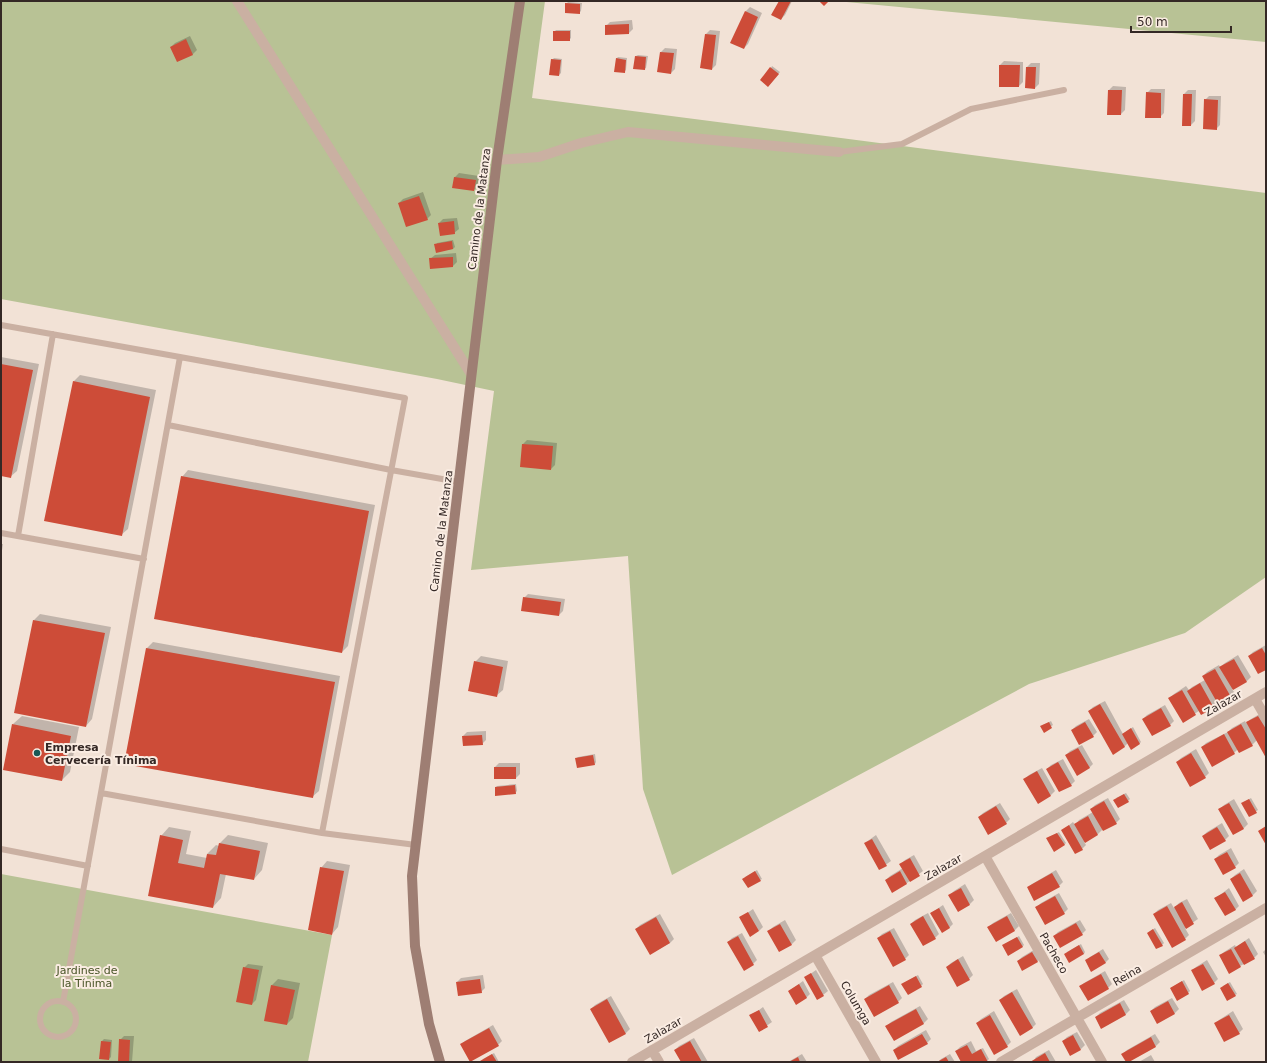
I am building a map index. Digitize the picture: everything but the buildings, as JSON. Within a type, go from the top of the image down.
[{"type":"street","points":[[236,1],[471,374]]},
{"type":"street","name":"Camino de la Matanza","points":[[440,1062],[429,1024],[415,946],[412,876],[497,160],[520,1]]},
{"type":"street","points":[[497,160],[539,157],[581,143],[628,132],[839,152]]},
{"type":"street","name":"Zalazar","points":[[632,1062],[1266,692]]},
{"type":"street","points":[[1255,699],[1266,718]]},
{"type":"street","name":"Pacheco","points":[[985,856],[1102,1062]]},
{"type":"street","name":"Reina","points":[[1001,1062],[1266,908]]},
{"type":"street","name":"Columga","points":[[815,955],[876,1062]]},
{"type":"street","points":[[652,1050],[659,1062]]},
{"type":"lane","points":[[839,152],[902,144],[971,109],[1064,90]]},
{"type":"lane","points":[[1,325],[405,398],[322,833]]},
{"type":"lane","points":[[18,536],[53,334]]},
{"type":"lane","points":[[63,1002],[180,357]]},
{"type":"lane","points":[[168,425],[391,470],[459,482]]},
{"type":"lane","points":[[1,533],[144,559]]},
{"type":"lane","points":[[101,793],[322,833],[416,845]]},
{"type":"lane","points":[[1,849],[88,866]]},
{"type":"lane","points":[[52,1002],[63,1002],[69,1004],[73,1009],[76,1015],[76,1021],[70,1032],[65,1036],[52,1036],[43,1030],[40,1014],[43,1008],[52,1002]]},
{"type":"green space","points":[[1,1],[545,1],[532,98],[1266,193],[1266,577],[1185,633],[1029,684],[672,875],[643,789],[628,556],[471,570],[494,391],[437,379],[1,299]]},
{"type":"green space","points":[[836,1],[1266,1],[1266,42]]},
{"type":"green space","name":"Jardines de la Tínima","points":[[1,874],[332,935],[308,1062],[1,1062]]},
{"type":"place","name":"Empresa Cervecería Tínima","points":[[37,753]]}]
